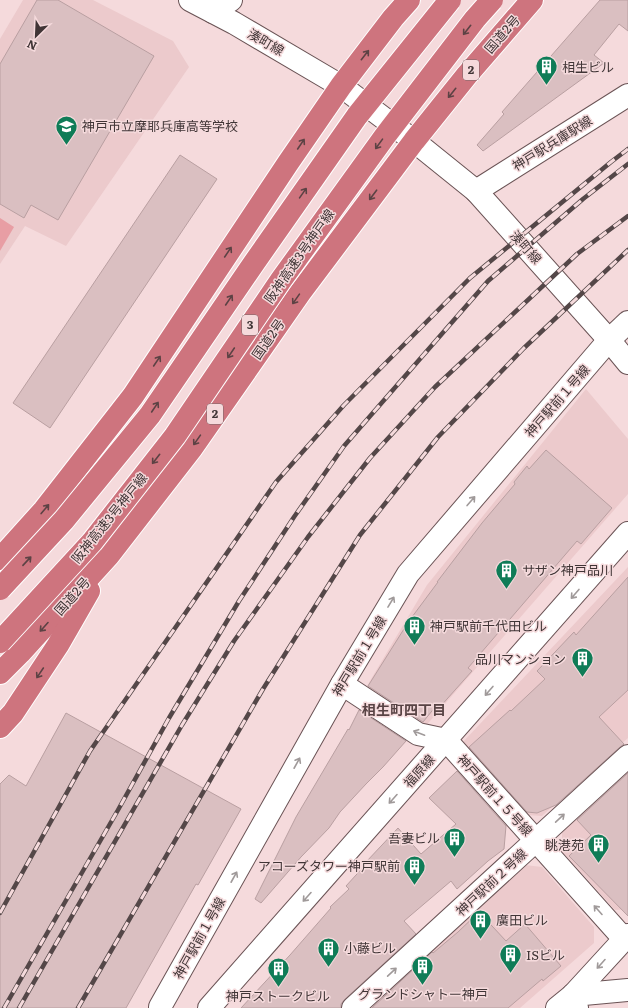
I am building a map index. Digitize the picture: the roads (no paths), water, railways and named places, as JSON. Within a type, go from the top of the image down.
[{"type":"highway","points":[[0,559],[44,510],[133,396],[340,86],[393,18],[409,0]]},
{"type":"highway","name":"3","points":[[0,589],[64,520],[150,415],[357,116],[450,0]]},
{"type":"highway","name":"阪神高速3号神戸線","points":[[0,642],[92,542],[175,436],[281,280],[385,136],[492,0]]},
{"type":"highway","name":"国道2号","points":[[0,674],[109,555],[192,448],[300,293],[414,141],[467,75],[532,0]]},
{"type":"highway","points":[[0,727],[13,713],[58,645],[109,555]]},
{"type":"street","name":"湊町線","points":[[190,0],[234,23],[340,86],[414,141],[476,191],[628,363]]},
{"type":"street","points":[[214,12],[231,0]]},
{"type":"street","name":"神戸駅兵庫駅線","points":[[476,191],[628,95]]},
{"type":"street","name":"神戸駅前１号線","points":[[161,1008],[160,1007],[342,684],[408,574],[609,340],[628,322]]},
{"type":"street","name":"福原線","points":[[209,1008],[628,533]]},
{"type":"street","points":[[342,684],[418,734],[446,740]]},
{"type":"street","name":"神戸駅前１５号線","points":[[446,740],[535,841],[626,937]]},
{"type":"street","name":"神戸駅前２号線","points":[[353,1008],[628,756]]},
{"type":"street","points":[[569,1004],[626,937]]},
{"type":"street","points":[[569,1004],[628,990]]},
{"type":"railway","points":[[0,913],[90,751],[276,482],[344,405],[470,278],[628,149]]},
{"type":"railway","points":[[4,1008],[169,718],[239,601],[294,517],[344,446],[488,281],[583,199],[628,164]]},
{"type":"railway","points":[[19,1008],[182,725],[234,641],[308,537],[370,458],[435,387],[577,254],[628,216]]},
{"type":"railway","points":[[78,1008],[263,689],[360,535],[438,437],[524,348],[628,250]]},
{"type":"place","name":"相生ビル","points":[[547,86]]},
{"type":"place","name":"神戸市立摩耶兵庫高等学校","points":[[67,146]]},
{"type":"place","name":"サザン神戸品川","points":[[506,590]]},
{"type":"place","name":"神戸駅前千代田ビル","points":[[415,646]]},
{"type":"place","name":"品川マンション","points":[[582,678]]},
{"type":"place","name":"吾妻ビル","points":[[455,858]]},
{"type":"place","name":"眺港苑","points":[[599,864]]},
{"type":"place","name":"アコーズタワー神戸駅前","points":[[415,886]]},
{"type":"place","name":"廣田ビル","points":[[480,940]]},
{"type":"place","name":"小藤ビル","points":[[328,968]]},
{"type":"place","name":"ISビル","points":[[511,974]]},
{"type":"place","name":"グランドシャトー神戸","points":[[423,986]]},
{"type":"place","name":"神戸ストークビル","points":[[278,988]]},
{"type":"district","name":"相生町四丁目","points":[[404,710]]}]
